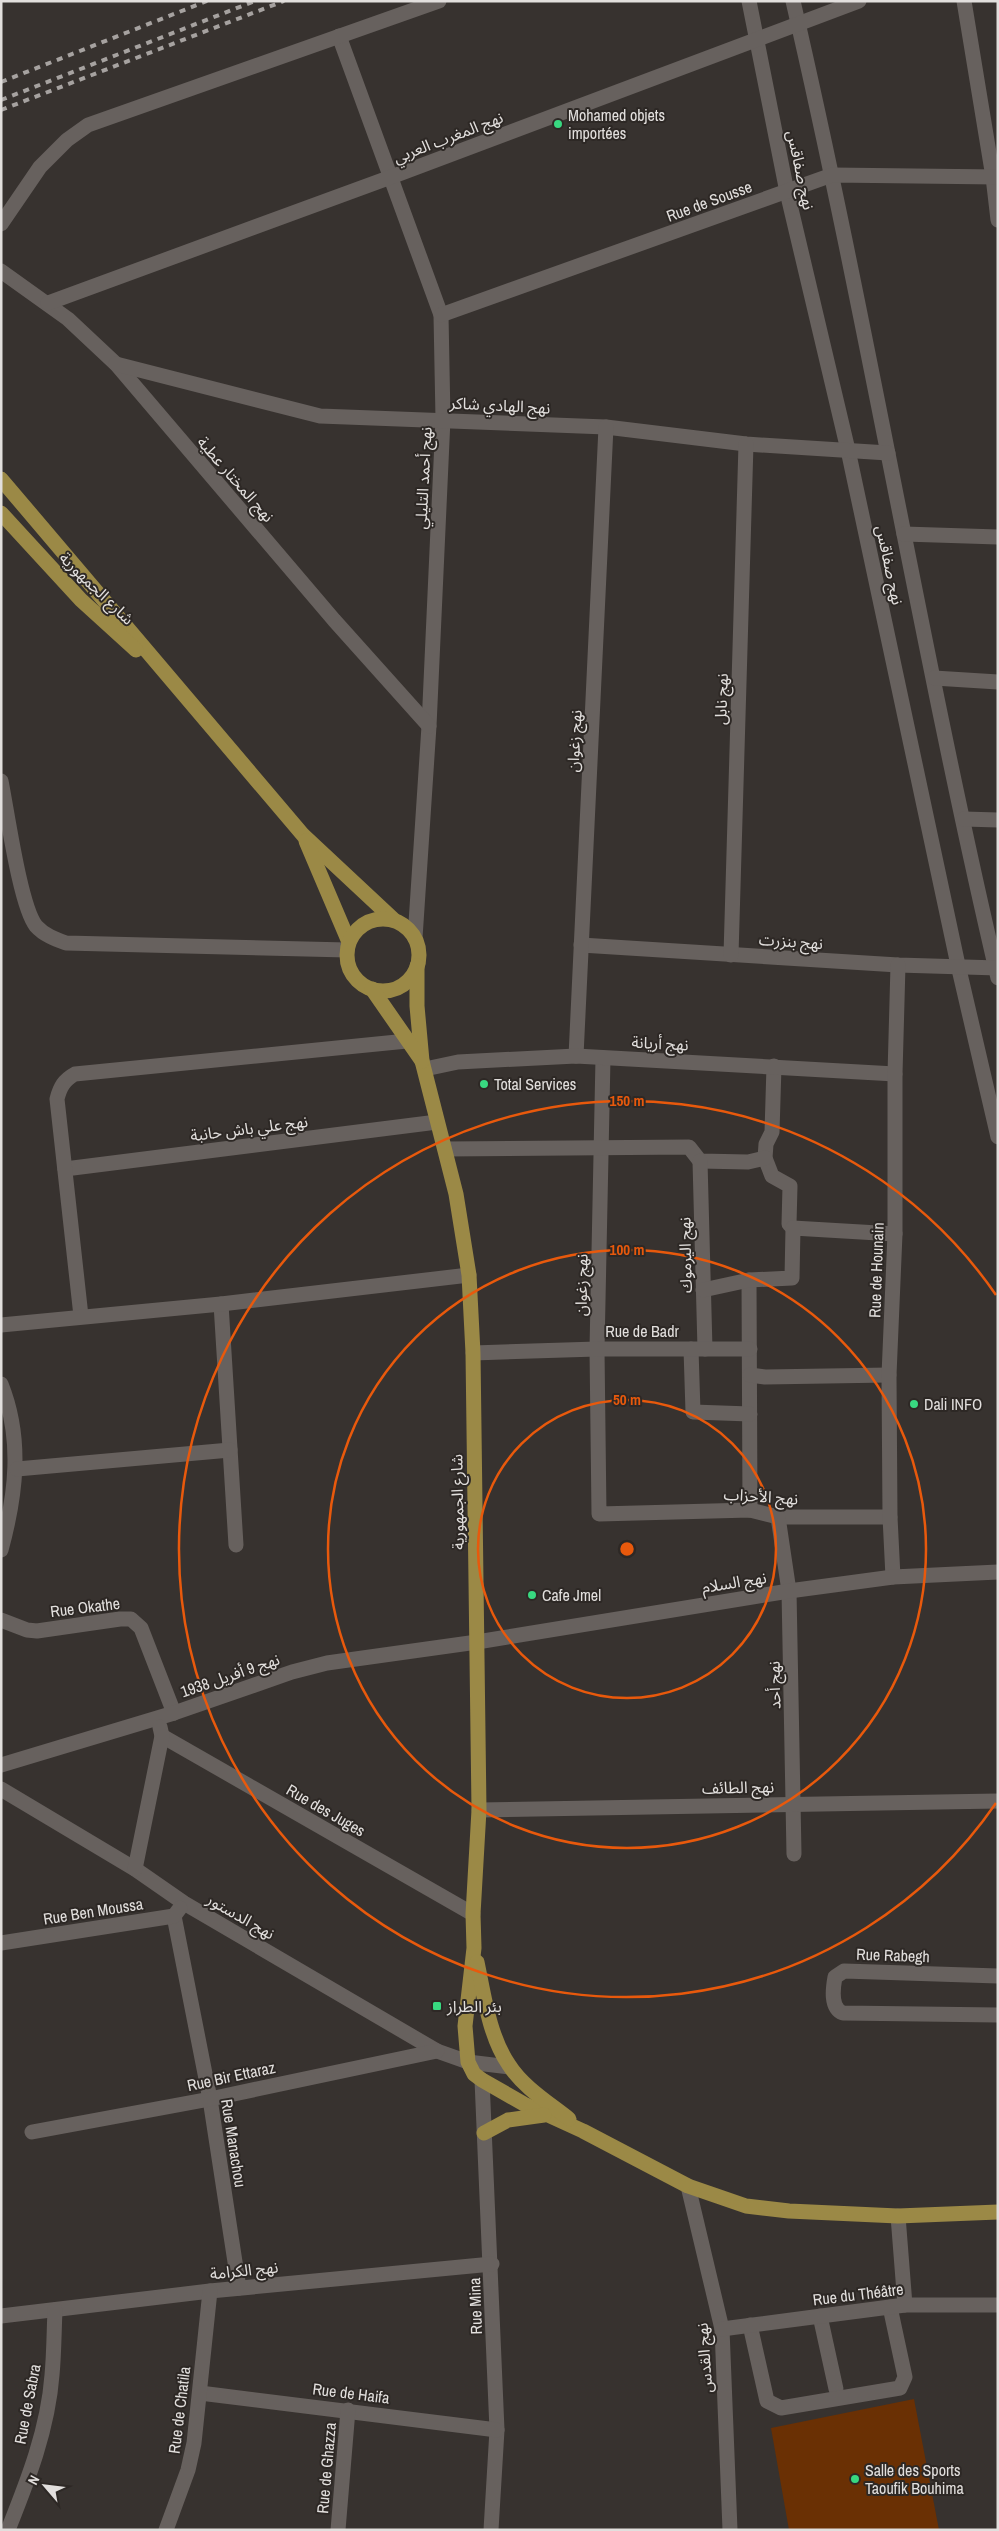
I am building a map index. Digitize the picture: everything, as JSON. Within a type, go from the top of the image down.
[{"type":"main road","points":[[1,479],[303,836],[394,920],[402,924],[415,938],[418,947],[417,1006],[423,1065]]},
{"type":"main road","name":"شارع الجمهورية","points":[[1,513],[80,600],[174,682]]},
{"type":"main road","points":[[303,836],[348,946]]},
{"type":"main road","points":[[394,920],[372,920],[354,933],[348,946],[347,960],[355,978],[372,989],[423,1065]]},
{"type":"main road","points":[[372,989],[394,989],[412,976],[417,966]]},
{"type":"main road","name":"شارع الجمهورية","points":[[423,1065],[456,1194],[469,1275],[473,1352],[479,1810],[473,1914],[474,1948]]},
{"type":"main road","points":[[474,1948],[465,2026],[468,2062],[474,2074],[482,2080],[546,2115],[584,2131],[688,2186],[746,2206],[789,2211],[898,2216],[998,2212]]},
{"type":"main road","points":[[474,1948],[492,2026],[510,2067],[529,2087],[584,2131]]},
{"type":"main road","points":[[484,2133],[508,2120],[546,2115]]},
{"type":"street","points":[[1,224],[40,167],[67,140],[88,125],[439,1]]},
{"type":"street","name":"نهج صفاقس","points":[[749,1],[787,192],[848,450],[958,965],[998,1137]]},
{"type":"street","name":"نهج صفاقس","points":[[793,1],[832,174],[904,534],[997,971]]},
{"type":"street","name":"نهج المغرب العربي","points":[[48,303],[392,177],[859,1]]},
{"type":"street","points":[[964,1],[995,177],[998,220]]},
{"type":"street","name":"نهج أحمد التليلي","points":[[339,36],[441,315],[443,420],[429,726],[415,938]]},
{"type":"street","name":"Rue de Sousse","points":[[441,315],[787,192],[832,174],[995,177]]},
{"type":"street","name":"نهج المختار عطية","points":[[1,271],[48,303],[116,364],[334,620],[429,726]]},
{"type":"street","name":"نهج الهادي شاكر","points":[[116,364],[320,416],[606,427],[746,444],[888,453]]},
{"type":"street","name":"نهج زغوان","points":[[576,1056],[606,427]]},
{"type":"street","name":"نهج نابل","points":[[731,954],[746,444]]},
{"type":"street","points":[[904,534],[998,537]]},
{"type":"street","points":[[934,678],[998,682]]},
{"type":"street","points":[[1,781],[18,868],[28,906],[36,926],[51,938],[66,943],[348,946]]},
{"type":"street","points":[[964,819],[998,820]]},
{"type":"street","name":"نهج بنزرت","points":[[581,944],[898,965],[958,965],[997,971]]},
{"type":"street","name":"Rue de Hounain","points":[[893,1576],[890,1517],[889,1375],[895,1234],[895,1074],[898,965]]},
{"type":"street","points":[[81,1316],[57,1100],[59,1088],[66,1079],[75,1074],[407,1041]]},
{"type":"street","name":"نهج أريانة","points":[[423,1065],[576,1056],[895,1074]]},
{"type":"street","name":"نهج زغوان","points":[[599,1514],[597,1349],[603,1058]]},
{"type":"street","points":[[703,1290],[749,1280],[792,1278],[793,1228],[789,1224],[790,1186],[772,1176],[764,1158],[766,1144],[772,1132],[774,1066]]},
{"type":"street","name":"نهج علي باش حانبة","points":[[65,1169],[437,1122]]},
{"type":"street","points":[[445,1148],[689,1147],[700,1161],[748,1162],[764,1158]]},
{"type":"street","name":"نهج اليرموك","points":[[700,1161],[703,1290],[692,1412],[750,1414]]},
{"type":"street","points":[[793,1228],[895,1234]]},
{"type":"street","points":[[1,1325],[221,1304],[469,1275]]},
{"type":"street","points":[[749,1280],[750,1510]]},
{"type":"street","points":[[221,1304],[236,1545]]},
{"type":"street","name":"Rue de Badr","points":[[473,1352],[597,1349],[750,1349]]},
{"type":"street","points":[[750,1375],[765,1377],[889,1375]]},
{"type":"street","points":[[1,1384],[14,1430],[17,1469],[1,1550]]},
{"type":"street","points":[[17,1469],[230,1450]]},
{"type":"street","name":"نهج الأحزاب","points":[[599,1514],[750,1510],[778,1517],[890,1517]]},
{"type":"street","name":"نهج أحد","points":[[778,1517],[789,1591],[794,1854]]},
{"type":"street","name":"نهج السلام","points":[[477,1642],[893,1576],[998,1572]]},
{"type":"street","name":"Rue Okathe","points":[[1,1620],[21,1628],[37,1631],[120,1619],[135,1621],[141,1628],[174,1713]]},
{"type":"street","name":"نهج 9 أفريل 1938","points":[[1,1765],[174,1713],[292,1672],[318,1665],[373,1655],[477,1642]]},
{"type":"street","points":[[135,1870],[162,1736],[157,1718]]},
{"type":"street","name":"Rue des Juges","points":[[162,1736],[473,1914]]},
{"type":"street","name":"نهج الدستور","points":[[1,1789],[135,1870],[184,1903],[437,2050],[468,2062],[510,2067]]},
{"type":"street","name":"نهج الطائف","points":[[479,1810],[794,1803],[998,1801]]},
{"type":"street","points":[[174,1916],[184,1903]]},
{"type":"street","name":"Rue Ben Moussa","points":[[1,1943],[174,1916]]},
{"type":"street","name":"Rue Manachou","points":[[174,1916],[210,2099],[240,2288]]},
{"type":"street","name":"Rue Rabegh","points":[[998,1976],[844,1971],[835,1977],[834,2003],[838,2011],[842,2013],[998,2015]]},
{"type":"street","name":"Rue Bir Ettaraz","points":[[32,2132],[210,2099],[437,2050]]},
{"type":"street","name":"Rue Mina","points":[[482,2080],[492,2264],[497,2430],[491,2530]]},
{"type":"street","name":"نهج القدس","points":[[688,2186],[722,2329],[730,2530]]},
{"type":"street","points":[[750,2326],[767,2401],[781,2408],[900,2388],[905,2377],[898,2306],[898,2216]]},
{"type":"street","name":"نهج الكرامة","points":[[1,2316],[210,2291],[492,2264]]},
{"type":"street","name":"Rue de Chatila","points":[[166,2530],[188,2470],[200,2393],[210,2291]]},
{"type":"street","name":"Rue du Théâtre","points":[[722,2329],[898,2306],[998,2305]]},
{"type":"street","name":"Rue de Sabra","points":[[8,2530],[27,2482],[43,2427],[52,2377],[55,2310]]},
{"type":"street","points":[[820,2316],[836,2389]]},
{"type":"street","name":"Rue de Haifa","points":[[200,2393],[497,2430]]},
{"type":"street","name":"Rue de Ghazza","points":[[338,2530],[348,2410]]},
{"type":"building","name":"Salle des Sports Taoufik Bouhima","points":[[914,2399],[939,2530],[789,2530],[771,2428]]},
{"type":"railway","points":[[1,82],[207,1]]},
{"type":"railway","points":[[1,100],[255,1]]},
{"type":"railway","points":[[1,110],[284,1]]},
{"type":"place","name":"Mohamed objets importées","points":[[558,124]]},
{"type":"place","name":"Total Services","points":[[484,1084]]},
{"type":"place","name":"Dali INFO","points":[[914,1404]]},
{"type":"place","name":"Cafe Jmel","points":[[532,1595]]},
{"type":"place","name":"بئر الطراز","points":[[437,2006]]},
{"type":"place","name":"Salle des Sports Taoufik Bouhima","points":[[855,2479]]}]
